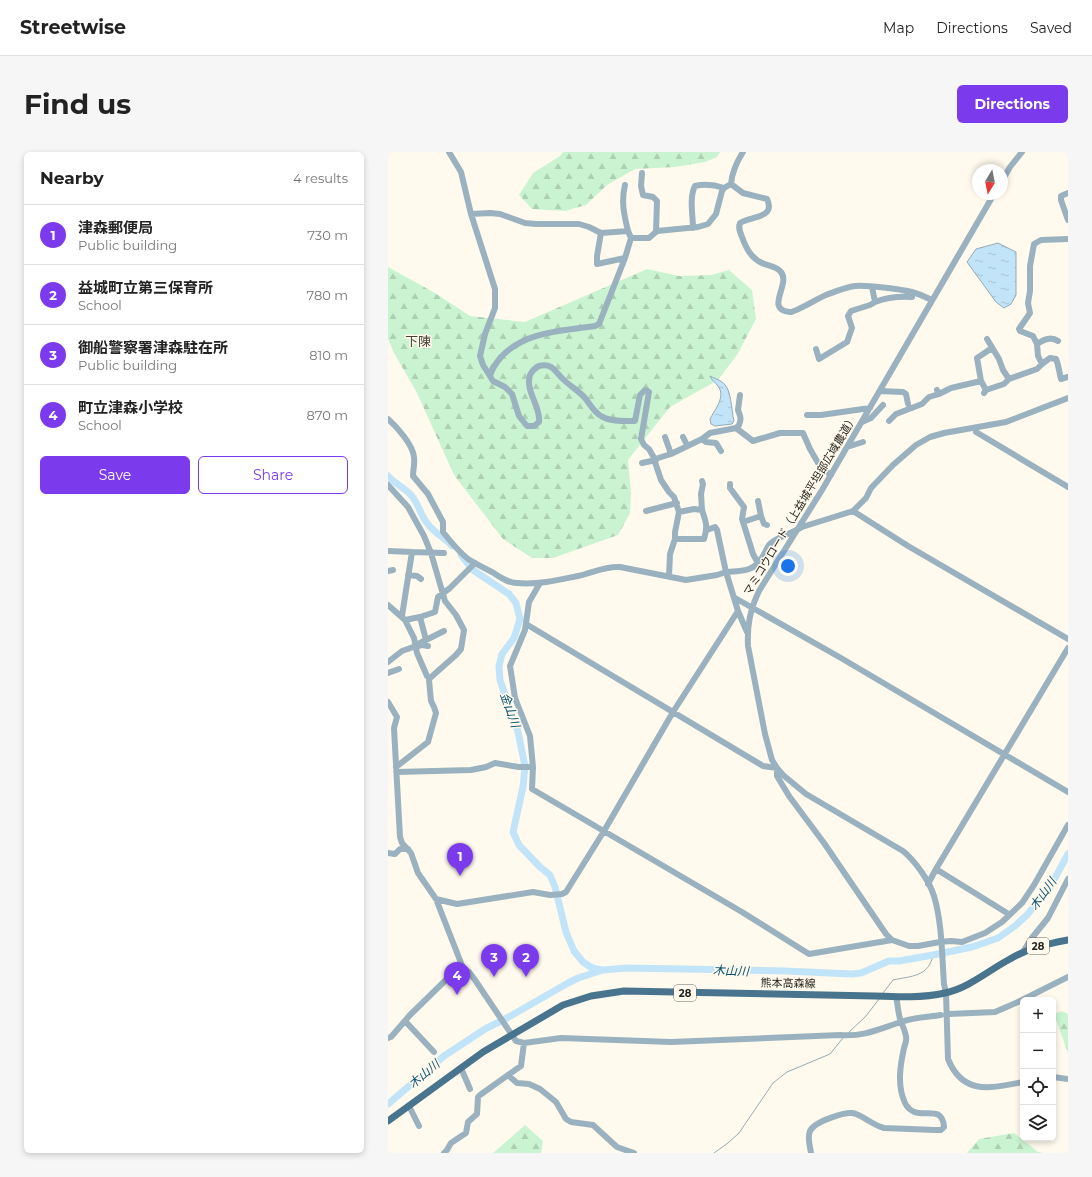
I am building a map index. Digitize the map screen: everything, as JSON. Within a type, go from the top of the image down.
[{"type":"main road","name":"熊本高森線","points":[[388,1121],[511,1033],[563,1005],[591,996],[624,991],[896,997],[926,996],[946,993],[969,983],[1034,947],[1068,940]]},
{"type":"street","points":[[449,152],[461,172],[471,214],[496,289],[495,308],[485,334],[480,356],[483,365],[493,381],[509,390],[512,394],[519,416],[527,426],[534,426],[539,422],[540,417],[530,389],[529,381],[531,373],[541,365],[549,366],[554,369],[564,380],[584,397],[602,417],[622,421],[635,420],[640,395],[645,390],[649,392],[641,439],[655,459],[661,480],[674,497],[679,512],[675,539],[670,554],[669,576]]},
{"type":"street","points":[[731,184],[732,172],[743,152]]},
{"type":"street","points":[[1008,171],[1022,152]]},
{"type":"street","points":[[642,173],[641,186],[643,195],[657,201],[656,232]]},
{"type":"street","points":[[631,238],[649,238],[656,232],[693,228],[708,224],[716,214],[722,191],[731,184]]},
{"type":"street","points":[[731,184],[743,193],[767,199],[769,210],[766,214],[740,223],[739,230],[747,250],[761,263],[774,267],[780,271],[784,277],[784,282],[777,300],[781,308],[788,312],[793,312],[827,295],[854,286],[913,292],[932,300]]},
{"type":"street","points":[[490,376],[491,370],[497,362],[515,345],[536,335],[554,331],[591,327],[599,324],[625,258],[631,238],[623,204],[625,185]]},
{"type":"street","points":[[693,228],[692,200],[693,189],[695,186],[718,186],[724,188]]},
{"type":"street","points":[[1068,193],[1061,196],[1061,200],[1068,220]]},
{"type":"street","name":"マミコウロード（上益城平坦部広域農道）","points":[[991,200],[831,475],[759,592],[752,606],[747,632],[748,646],[764,734],[772,760],[777,768],[783,775],[806,794],[903,851],[912,859],[934,895],[938,915],[946,993],[948,1059],[952,1068],[957,1076],[965,1082],[983,1088],[1020,1082]]},
{"type":"street","points":[[471,214],[500,214],[525,223],[579,224],[590,227],[601,233],[628,230]]},
{"type":"street","points":[[601,233],[597,264],[625,258]]},
{"type":"street","points":[[1042,364],[1038,356],[1037,344],[1033,336],[1018,329],[1030,313],[1028,303],[1030,291],[1030,266],[1034,244],[1041,240],[1068,239]]},
{"type":"street","points":[[872,287],[875,302]]},
{"type":"street","points":[[816,349],[819,359],[847,342],[852,328],[848,316],[851,311],[888,297],[912,297]]},
{"type":"street","points":[[1037,344],[1044,339],[1050,338],[1055,338],[1058,341]]},
{"type":"street","points":[[987,339],[1009,379]]},
{"type":"street","points":[[992,348],[976,358],[985,392],[1004,384],[1009,379],[1037,369],[1050,358],[1056,359],[1060,381],[1068,377]]},
{"type":"street","points":[[889,421],[896,414],[922,404],[929,397],[938,392],[981,381]]},
{"type":"street","points":[[880,390],[902,392],[906,394],[908,404]]},
{"type":"street","points":[[642,463],[671,454],[702,439],[710,433],[736,428],[739,426],[741,414],[738,410],[740,395]]},
{"type":"street","points":[[388,419],[405,439],[414,456],[413,476],[428,494],[443,522],[443,532],[467,558],[501,578],[516,584],[540,583],[579,576],[610,566],[686,580],[718,575],[726,572],[744,571],[756,567],[771,543],[795,532],[802,527],[853,511],[866,498],[871,488],[893,465],[916,445],[930,437],[944,433],[1006,422],[1068,398]]},
{"type":"street","points":[[922,404],[922,412]]},
{"type":"street","points":[[862,422],[871,418],[883,405]]},
{"type":"street","points":[[807,415],[821,415],[870,408]]},
{"type":"street","points":[[736,428],[753,441],[780,433],[803,432],[810,449],[821,468],[831,475]]},
{"type":"street","points":[[976,432],[1068,487]]},
{"type":"street","points":[[665,437],[671,454]]},
{"type":"street","points":[[683,437],[687,446]]},
{"type":"street","points":[[702,439],[706,442],[716,443],[721,451]]},
{"type":"street","points":[[847,447],[863,442]]},
{"type":"street","points":[[675,539],[704,539],[707,524],[702,510],[702,481]]},
{"type":"street","points":[[730,484],[730,488],[744,507],[742,519],[753,554],[758,563]]},
{"type":"street","points":[[388,485],[408,507],[424,536],[431,553],[447,606],[456,615],[464,630],[461,649],[430,678],[430,701],[436,713],[428,742],[397,770]]},
{"type":"street","points":[[758,501],[761,516],[764,524],[767,525]]},
{"type":"street","points":[[646,511],[677,503]]},
{"type":"street","points":[[679,512],[694,509],[702,510]]},
{"type":"street","points":[[853,511],[908,546],[1068,639]]},
{"type":"street","points":[[743,522],[761,516]]},
{"type":"street","points":[[707,530],[715,528],[717,530],[726,572],[738,611],[747,632]]},
{"type":"street","points":[[388,551],[444,553]]},
{"type":"street","points":[[404,618],[408,575],[412,552]]},
{"type":"street","points":[[404,618],[420,617],[435,612],[438,597],[463,576],[475,563]]},
{"type":"street","points":[[408,575],[417,576],[421,579]]},
{"type":"street","points":[[540,583],[529,602],[525,630],[510,666],[515,698],[530,736],[532,789],[742,912],[809,954],[892,940]]},
{"type":"street","points":[[735,598],[752,606],[1068,792]]},
{"type":"street","points":[[388,605],[404,618],[416,646],[417,653],[427,676],[430,678]]},
{"type":"street","points":[[436,899],[457,904],[533,892],[550,895],[562,894],[566,892],[604,831],[673,712],[738,611]]},
{"type":"street","points":[[420,617],[427,643]]},
{"type":"street","points":[[526,624],[763,766],[777,768],[777,776],[789,796],[824,843],[886,934],[892,940],[909,946],[941,944],[951,941],[962,942],[971,939],[1002,922],[1022,903],[1068,825]]},
{"type":"street","points":[[388,662],[402,651],[427,643],[444,631]]},
{"type":"street","points":[[928,884],[1068,648]]},
{"type":"street","points":[[388,672],[399,669]]},
{"type":"street","points":[[397,702],[389,706],[397,717],[394,728],[400,837],[402,843],[408,849],[418,873],[436,899],[463,968],[468,972],[499,1014],[516,1041],[524,1043],[561,1038],[656,1042],[840,1035],[853,1036],[882,1030],[901,1022],[941,1015]]},
{"type":"street","points":[[388,750],[395,749]]},
{"type":"street","points":[[397,770],[471,770],[486,767],[495,763],[519,767],[532,767]]},
{"type":"street","points":[[388,853],[395,854],[400,849],[408,849]]},
{"type":"street","points":[[936,869],[1007,913]]},
{"type":"street","points":[[1023,952],[1031,939],[1048,918],[1068,879]]},
{"type":"street","points":[[388,1038],[391,1037],[405,1021],[455,972],[463,968]]},
{"type":"street","points":[[949,1014],[995,1012],[1068,977]]},
{"type":"street","points":[[811,1153],[809,1134],[814,1126],[827,1120],[852,1113],[855,1113],[876,1126],[884,1128],[941,1130],[944,1127],[941,1115],[936,1112],[924,1114],[916,1113],[910,1110],[905,1103],[899,1086],[906,1037],[904,1026],[901,1022],[896,997]]},
{"type":"street","points":[[405,1021],[434,1052]]},
{"type":"street","points":[[444,1153],[451,1143],[466,1133],[468,1122],[477,1114],[478,1097],[521,1066],[524,1043]]},
{"type":"street","points":[[461,1068],[470,1089]]},
{"type":"street","points":[[508,1074],[517,1083],[529,1084],[540,1089],[556,1102],[566,1119],[571,1122],[593,1125],[617,1147],[634,1153]]},
{"type":"street","points":[[1056,1077],[1068,1079]]},
{"type":"street","points":[[409,1106],[419,1126]]},
{"type":"green space","points":[[563,152],[720,152],[717,157],[705,162],[675,167],[635,169],[607,185],[586,205],[565,211],[532,209],[519,195],[533,173],[560,156]]},
{"type":"green space","points":[[388,267],[435,293],[470,316],[525,322],[647,269],[679,276],[711,275],[729,270],[752,290],[756,319],[737,355],[718,380],[670,407],[628,460],[631,493],[630,513],[618,535],[553,558],[532,558],[503,539],[454,475],[417,393],[394,353],[388,339]]},
{"type":"green space","points":[[1062,1011],[1068,1014],[1068,1053],[1056,1020],[1056,1013]]},
{"type":"green space","points":[[525,1125],[543,1141],[541,1153],[493,1153]]},
{"type":"green space","points":[[1014,1133],[1020,1138],[1020,1141],[1024,1141],[1038,1152],[1043,1153],[967,1153],[979,1139]]},
{"type":"water","points":[[998,243],[1016,252],[1016,295],[1011,304],[1004,308],[996,302],[967,262],[976,249]]},
{"type":"water","points":[[710,376],[722,382],[728,389],[734,421],[732,424],[715,426],[711,424],[710,419],[719,403],[721,394],[718,386]]},
{"type":"waterway","name":"金山川","points":[[388,476],[410,494],[430,526],[452,546]]},
{"type":"waterway","name":"金山川","points":[[461,555],[473,570],[509,594],[516,603],[520,619],[514,638],[502,654],[499,666],[500,680],[518,732],[525,766],[523,787],[513,832],[519,845],[540,867],[550,875],[555,887],[566,932],[574,951],[583,962],[592,968],[602,970]]},
{"type":"waterway","name":"木山川","points":[[388,1104],[444,1056],[485,1029],[568,983],[578,978],[603,970],[627,968],[785,971],[852,974],[861,973],[889,961],[899,961],[972,947],[998,938],[1027,915],[1050,887],[1068,854]]},
{"type":"waterway","points":[[883,993],[893,980],[913,976],[923,972],[928,968],[933,955]]},
{"type":"waterway","points":[[848,1033],[866,1016],[879,999]]},
{"type":"waterway","points":[[714,1153],[739,1133],[773,1083],[787,1072],[830,1054],[843,1038]]},
{"type":"place","name":"津森郵便局","points":[[460,876]]},
{"type":"place","name":"御船警察署津森駐在所","points":[[494,977]]},
{"type":"place","name":"益城町立第三保育所","points":[[526,977]]},
{"type":"place","name":"町立津森小学校","points":[[457,995]]},
{"type":"district","name":"下陳","points":[[418,341]]}]
